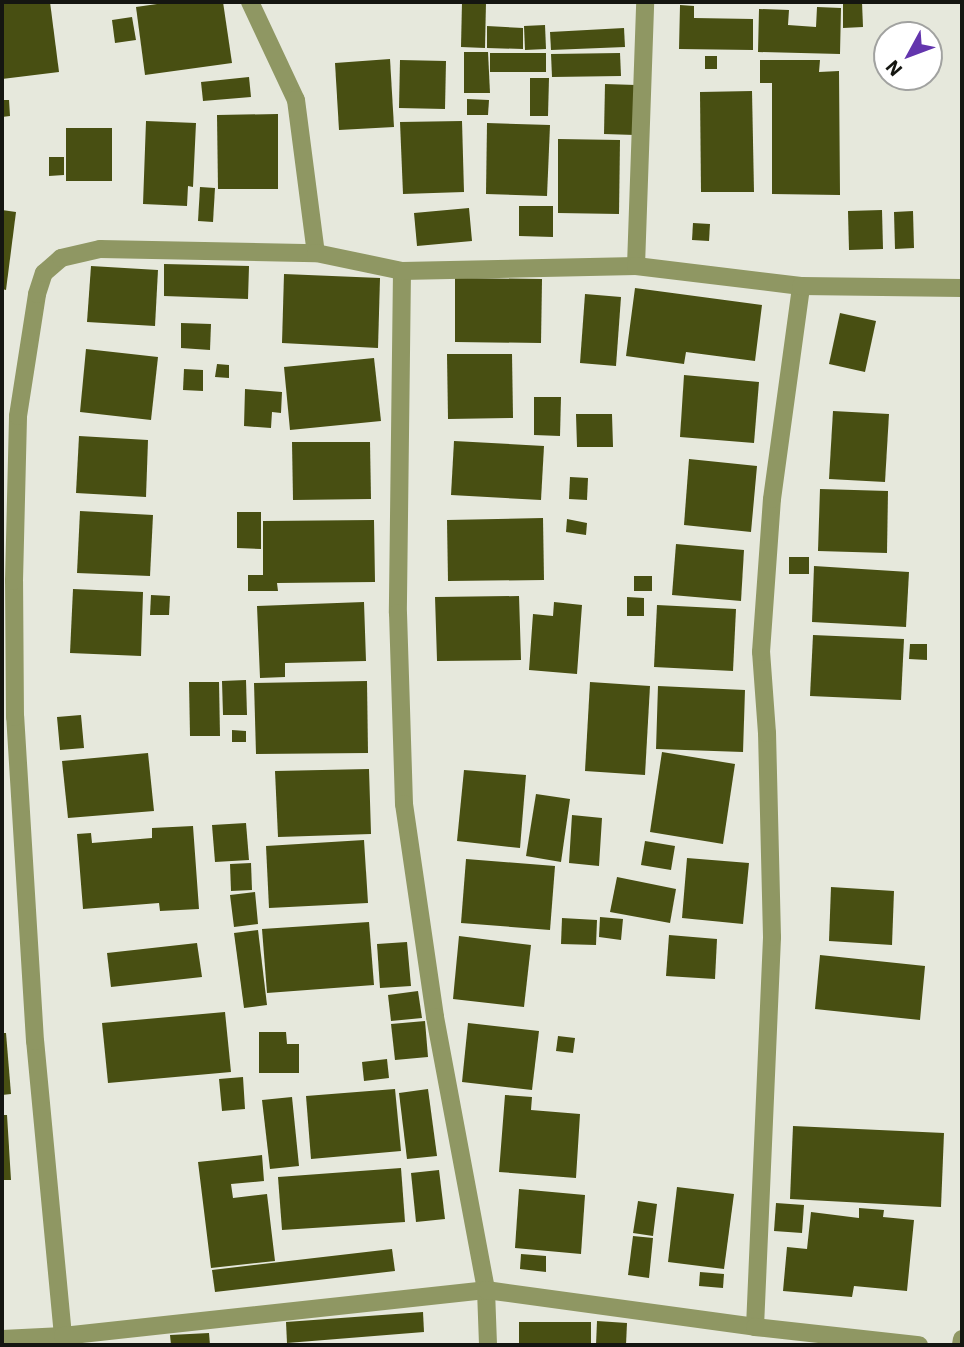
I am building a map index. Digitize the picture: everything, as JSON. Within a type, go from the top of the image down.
[{"type":"street","points":[[250,2],[296,100],[316,253]]},
{"type":"street","points":[[636,266],[645,2]]},
{"type":"street","points":[[63,1336],[8,717],[18,416],[37,294],[44,273],[61,258],[100,249],[316,253],[402,271],[636,266],[801,286],[962,288]]},
{"type":"street","points":[[402,271],[398,613],[404,804],[435,1017],[486,1290],[488,1345]]},
{"type":"street","points":[[755,1327],[772,937],[767,733],[761,652],[772,499],[801,286]]},
{"type":"street","points":[[2,1339],[63,1336],[486,1290],[755,1327],[919,1345]]},
{"type":"street","points":[[961,1345],[962,1339]]},
{"type":"building","points":[[2,2],[50,2],[59,72],[2,79]]},
{"type":"building","points":[[171,2],[223,2],[232,63],[145,75],[136,7]]},
{"type":"building","points":[[462,2],[486,2],[485,48],[461,47]]},
{"type":"building","points":[[862,2],[863,27],[843,28],[843,3]]},
{"type":"building","points":[[680,5],[694,6],[694,18],[753,19],[753,50],[679,49]]},
{"type":"building","points":[[817,7],[841,8],[840,54],[758,52],[759,9],[789,10],[788,25],[816,27]]},
{"type":"building","points":[[132,17],[136,40],[115,43],[112,20]]},
{"type":"building","points":[[545,25],[546,49],[525,50],[524,26]]},
{"type":"building","points":[[487,26],[523,28],[523,49],[487,48]]},
{"type":"building","points":[[624,28],[625,47],[551,50],[550,32]]},
{"type":"building","points":[[464,52],[488,52],[490,93],[464,93]]},
{"type":"building","points":[[490,53],[546,53],[546,72],[490,72]]},
{"type":"building","points":[[620,53],[621,76],[552,77],[551,54]]},
{"type":"building","points":[[705,56],[717,56],[717,69],[705,69]]},
{"type":"building","points":[[390,59],[394,127],[339,130],[335,63]]},
{"type":"building","points":[[400,60],[446,61],[445,109],[399,108]]},
{"type":"building","points":[[760,60],[820,60],[819,72],[839,71],[840,195],[772,194],[772,83],[760,83]]},
{"type":"building","points":[[249,77],[251,97],[203,101],[201,82]]},
{"type":"building","points":[[530,78],[549,78],[548,116],[530,116]]},
{"type":"building","points":[[605,84],[636,85],[635,135],[604,134]]},
{"type":"building","points":[[752,91],[754,192],[701,192],[700,92]]},
{"type":"building","points":[[467,99],[489,100],[488,115],[467,115]]},
{"type":"building","points":[[2,100],[9,100],[10,116],[2,117]]},
{"type":"building","points":[[278,114],[278,189],[218,189],[217,115]]},
{"type":"building","points":[[146,121],[196,123],[193,187],[188,186],[187,206],[143,204]]},
{"type":"building","points":[[462,121],[464,192],[403,194],[400,122]]},
{"type":"building","points":[[487,123],[550,125],[547,196],[486,194]]},
{"type":"building","points":[[66,128],[112,128],[112,181],[66,181]]},
{"type":"building","points":[[558,139],[620,140],[619,214],[558,213]]},
{"type":"building","points":[[49,157],[64,157],[64,175],[49,176]]},
{"type":"building","points":[[200,187],[215,188],[213,222],[198,221]]},
{"type":"building","points":[[519,206],[553,206],[553,237],[519,236]]},
{"type":"building","points":[[469,208],[472,241],[417,246],[414,213]]},
{"type":"building","points":[[2,210],[16,212],[6,290],[2,289]]},
{"type":"building","points":[[882,210],[883,249],[849,250],[848,211]]},
{"type":"building","points":[[913,211],[914,248],[895,249],[894,212]]},
{"type":"building","points":[[693,223],[710,224],[709,241],[692,240]]},
{"type":"building","points":[[164,264],[249,266],[248,299],[164,296]]},
{"type":"building","points":[[91,266],[158,270],[155,326],[87,322]]},
{"type":"building","points":[[284,274],[380,278],[378,348],[282,343]]},
{"type":"building","points":[[455,278],[542,279],[541,343],[455,342]]},
{"type":"building","points":[[635,288],[762,305],[755,361],[686,352],[684,364],[626,356]]},
{"type":"building","points":[[585,294],[621,297],[616,366],[580,363]]},
{"type":"building","points":[[840,313],[876,321],[865,372],[829,364]]},
{"type":"building","points":[[181,323],[211,324],[210,350],[181,348]]},
{"type":"building","points":[[86,349],[158,357],[151,420],[80,412]]},
{"type":"building","points":[[447,354],[512,354],[513,418],[448,419]]},
{"type":"building","points":[[374,358],[381,421],[290,430],[284,367]]},
{"type":"building","points":[[217,364],[229,365],[229,378],[215,377]]},
{"type":"building","points":[[184,369],[203,370],[203,391],[183,390]]},
{"type":"building","points":[[684,375],[759,382],[754,443],[680,437]]},
{"type":"building","points":[[245,389],[282,392],[281,413],[272,412],[271,428],[244,426]]},
{"type":"building","points":[[534,397],[561,397],[560,436],[534,435]]},
{"type":"building","points":[[833,411],[889,414],[885,482],[829,479]]},
{"type":"building","points":[[576,414],[612,414],[613,447],[577,447]]},
{"type":"building","points":[[79,436],[148,440],[146,497],[76,493]]},
{"type":"building","points":[[454,441],[544,446],[541,500],[451,495]]},
{"type":"building","points":[[292,442],[370,442],[371,499],[293,500]]},
{"type":"building","points":[[689,459],[757,466],[751,532],[684,525]]},
{"type":"building","points":[[570,477],[588,478],[587,500],[569,499]]},
{"type":"building","points":[[820,489],[888,491],[887,553],[818,551]]},
{"type":"building","points":[[80,511],[153,515],[150,576],[77,573]]},
{"type":"building","points":[[237,512],[261,512],[261,549],[237,548]]},
{"type":"building","points":[[543,518],[544,580],[448,581],[447,520]]},
{"type":"building","points":[[567,519],[587,523],[586,535],[566,532]]},
{"type":"building","points":[[374,520],[375,582],[277,583],[278,591],[248,591],[248,575],[263,575],[263,521]]},
{"type":"building","points":[[676,544],[744,550],[741,601],[672,595]]},
{"type":"building","points":[[789,557],[809,557],[809,574],[789,574]]},
{"type":"building","points":[[814,566],[909,572],[906,627],[812,622]]},
{"type":"building","points":[[634,576],[652,576],[652,591],[634,591]]},
{"type":"building","points":[[73,589],[143,592],[141,656],[70,653]]},
{"type":"building","points":[[151,595],[170,596],[169,615],[150,615]]},
{"type":"building","points":[[519,596],[521,660],[437,661],[435,597]]},
{"type":"building","points":[[627,597],[644,598],[644,616],[627,616]]},
{"type":"building","points":[[364,602],[366,661],[285,663],[285,677],[260,678],[257,606]]},
{"type":"building","points":[[554,602],[582,605],[577,674],[529,670],[533,614],[553,616]]},
{"type":"building","points":[[657,605],[736,609],[733,671],[654,667]]},
{"type":"building","points":[[813,635],[904,639],[901,700],[810,696]]},
{"type":"building","points":[[910,644],[927,644],[927,660],[909,659]]},
{"type":"building","points":[[246,680],[247,715],[223,715],[222,681]]},
{"type":"building","points":[[367,681],[368,753],[256,754],[254,683]]},
{"type":"building","points":[[189,682],[219,682],[220,736],[190,736]]},
{"type":"building","points":[[590,682],[650,686],[645,775],[585,771]]},
{"type":"building","points":[[658,686],[745,690],[743,752],[656,749]]},
{"type":"building","points":[[81,715],[84,748],[60,750],[57,717]]},
{"type":"building","points":[[232,730],[246,731],[246,742],[232,742]]},
{"type":"building","points":[[662,752],[735,764],[723,844],[650,832]]},
{"type":"building","points":[[148,753],[154,811],[68,818],[62,761]]},
{"type":"building","points":[[369,769],[371,834],[278,837],[275,771]]},
{"type":"building","points":[[464,770],[526,775],[520,848],[457,841]]},
{"type":"building","points":[[536,794],[570,799],[561,862],[526,856]]},
{"type":"building","points":[[572,815],[602,818],[599,866],[569,863]]},
{"type":"building","points":[[246,823],[249,860],[215,862],[212,825]]},
{"type":"building","points":[[193,826],[199,909],[160,911],[159,903],[83,909],[77,834],[91,833],[92,843],[152,838],[152,828]]},
{"type":"building","points":[[364,840],[368,903],[269,908],[266,846]]},
{"type":"building","points":[[645,841],[675,846],[671,870],[641,865]]},
{"type":"building","points":[[687,858],[749,863],[743,924],[682,918]]},
{"type":"building","points":[[466,859],[555,866],[550,930],[461,923]]},
{"type":"building","points":[[251,863],[252,890],[231,891],[230,864]]},
{"type":"building","points":[[617,877],[676,889],[670,923],[610,912]]},
{"type":"building","points":[[831,887],[894,891],[892,945],[829,941]]},
{"type":"building","points":[[255,892],[258,924],[234,927],[230,895]]},
{"type":"building","points":[[600,917],[623,919],[621,940],[599,937]]},
{"type":"building","points":[[562,918],[597,920],[596,945],[561,944]]},
{"type":"building","points":[[369,922],[374,985],[267,993],[262,929]]},
{"type":"building","points":[[258,930],[267,1005],[244,1008],[234,933]]},
{"type":"building","points":[[669,935],[717,939],[715,979],[666,976]]},
{"type":"building","points":[[459,936],[531,945],[524,1007],[453,999]]},
{"type":"building","points":[[407,942],[411,986],[380,988],[377,944]]},
{"type":"building","points":[[197,943],[202,977],[111,987],[107,953]]},
{"type":"building","points":[[820,955],[925,966],[920,1020],[815,1009]]},
{"type":"building","points":[[418,991],[422,1018],[391,1021],[388,995]]},
{"type":"building","points":[[225,1012],[231,1072],[108,1083],[102,1023]]},
{"type":"building","points":[[425,1021],[428,1057],[395,1060],[391,1024]]},
{"type":"building","points":[[468,1023],[539,1031],[532,1090],[462,1082]]},
{"type":"building","points":[[259,1032],[286,1032],[287,1044],[299,1044],[299,1073],[259,1073]]},
{"type":"building","points":[[2,1033],[6,1033],[11,1094],[2,1095]]},
{"type":"building","points":[[558,1036],[575,1038],[573,1053],[556,1051]]},
{"type":"building","points":[[387,1059],[389,1078],[364,1081],[362,1062]]},
{"type":"building","points":[[243,1077],[245,1109],[222,1111],[219,1079]]},
{"type":"building","points":[[395,1089],[401,1151],[311,1159],[306,1096]]},
{"type":"building","points":[[428,1089],[437,1156],[407,1159],[399,1093]]},
{"type":"building","points":[[505,1095],[532,1097],[531,1110],[580,1114],[576,1178],[499,1172]]},
{"type":"building","points":[[292,1097],[299,1166],[270,1169],[262,1100]]},
{"type":"building","points":[[2,1115],[7,1115],[11,1180],[2,1180]]},
{"type":"building","points":[[793,1126],[944,1133],[941,1207],[790,1199]]},
{"type":"building","points":[[262,1155],[264,1181],[231,1184],[233,1198],[267,1194],[275,1261],[211,1268],[198,1162]]},
{"type":"building","points":[[401,1168],[405,1222],[282,1230],[278,1177]]},
{"type":"building","points":[[439,1170],[445,1219],[416,1222],[411,1173]]},
{"type":"building","points":[[677,1187],[734,1194],[724,1269],[668,1262]]},
{"type":"building","points":[[519,1189],[585,1195],[581,1254],[515,1248]]},
{"type":"building","points":[[638,1201],[657,1204],[653,1236],[633,1233]]},
{"type":"building","points":[[776,1203],[804,1205],[802,1233],[774,1231]]},
{"type":"building","points":[[859,1208],[884,1210],[883,1217],[914,1220],[907,1291],[854,1286],[852,1297],[783,1291],[787,1247],[807,1249],[811,1212],[859,1218]]},
{"type":"building","points":[[633,1236],[653,1238],[649,1278],[628,1275]]},
{"type":"building","points":[[392,1249],[395,1271],[215,1292],[212,1270]]},
{"type":"building","points":[[521,1254],[546,1256],[546,1272],[520,1269]]},
{"type":"building","points":[[700,1272],[724,1274],[723,1288],[699,1286]]},
{"type":"building","points":[[423,1312],[424,1332],[287,1343],[286,1322]]},
{"type":"building","points":[[597,1321],[627,1323],[626,1345],[596,1345]]},
{"type":"building","points":[[519,1322],[591,1322],[591,1345],[519,1345]]},
{"type":"building","points":[[209,1333],[210,1345],[171,1345],[170,1335]]}]
